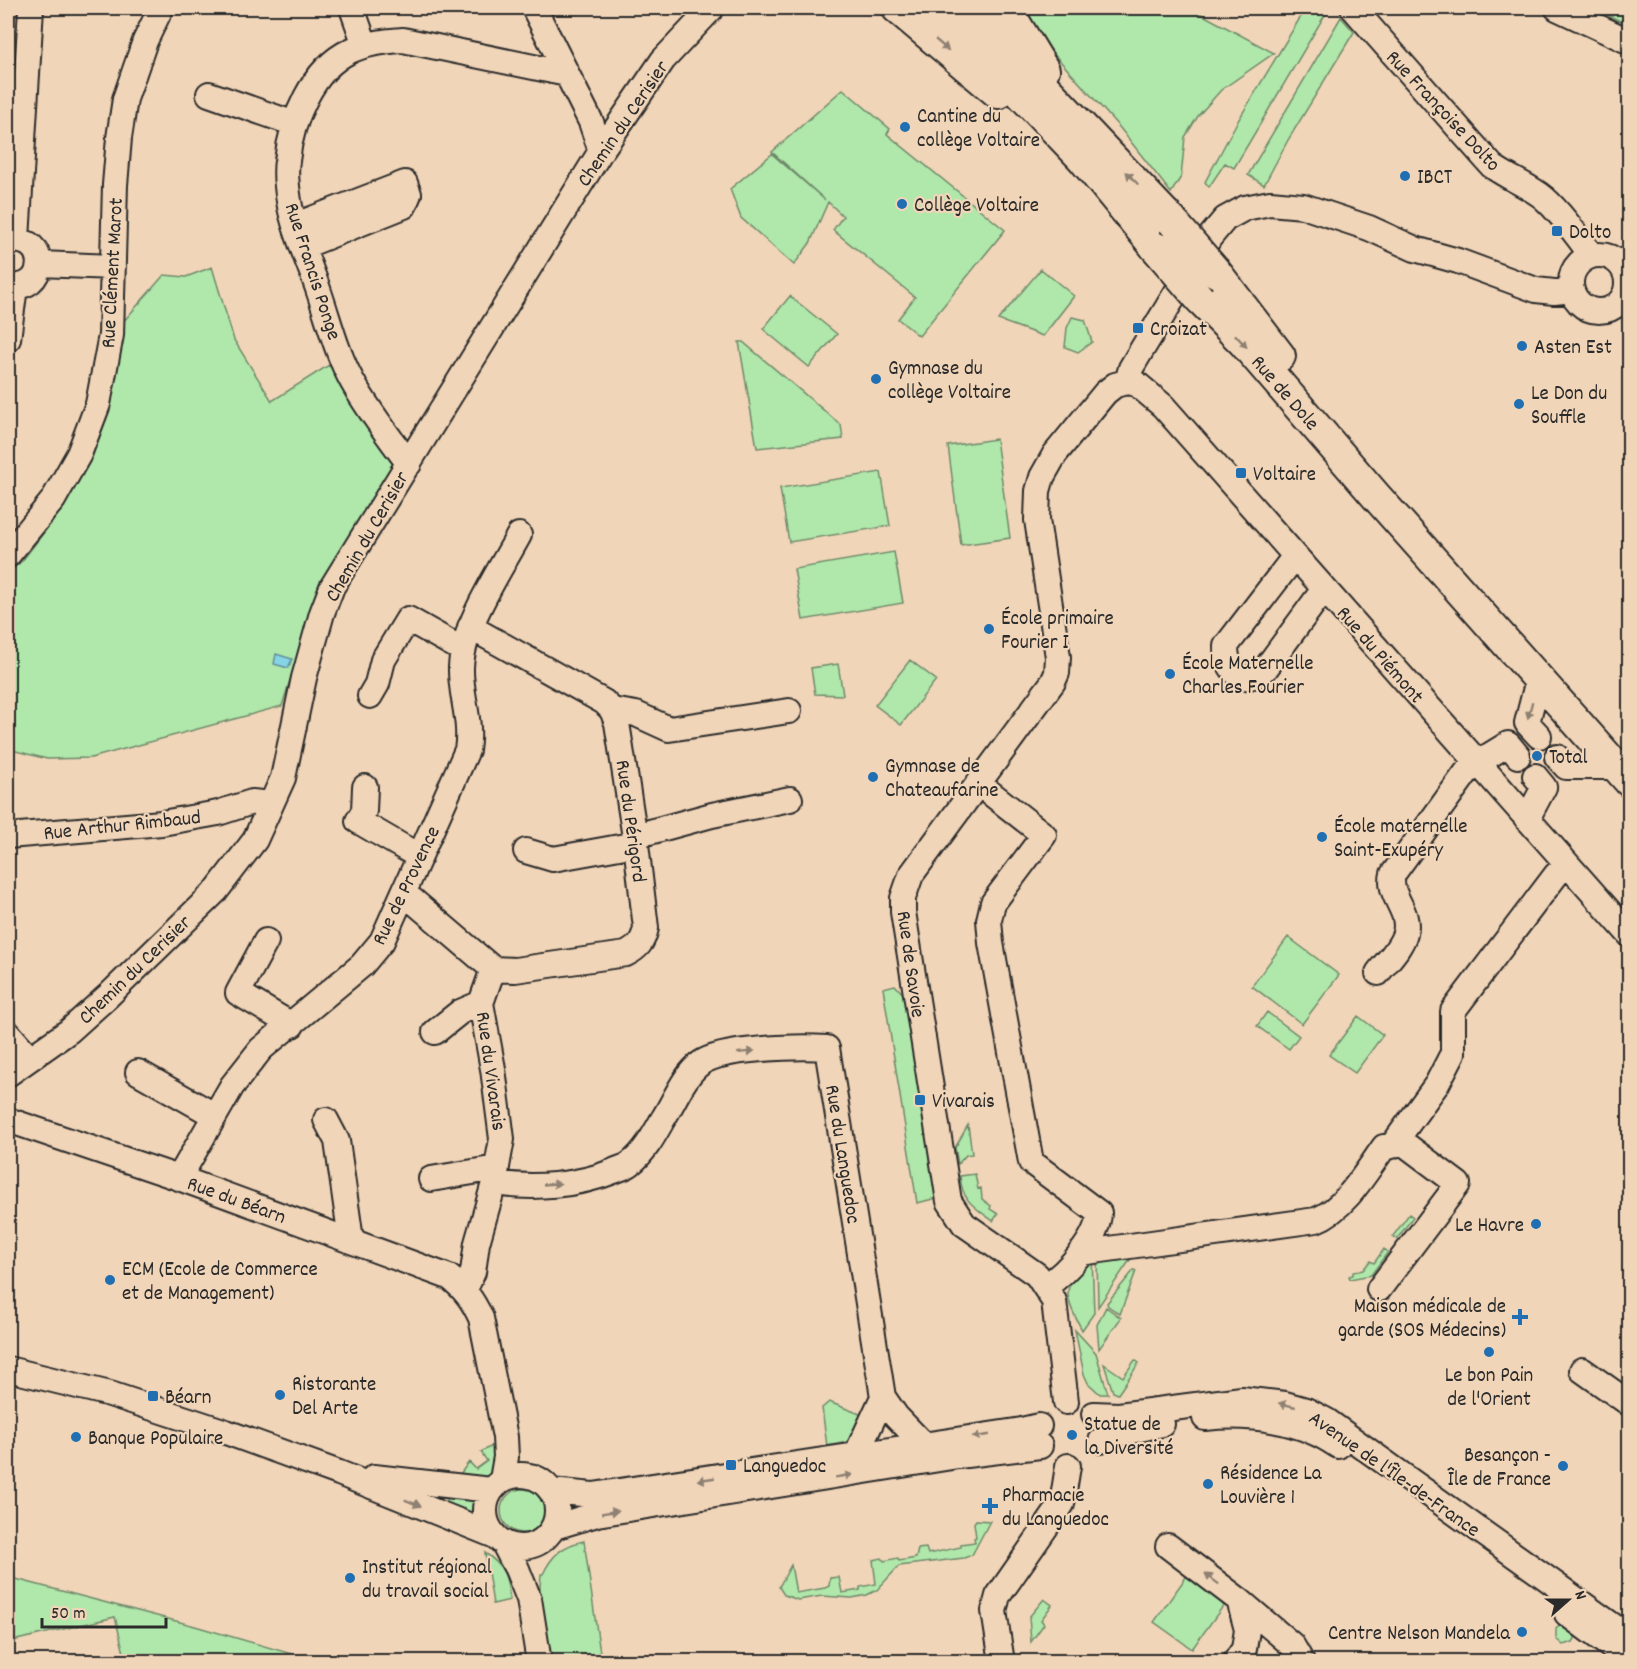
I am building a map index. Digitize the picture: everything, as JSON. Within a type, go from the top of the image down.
[{"type":"main road","points":[[897,8],[1016,109],[1083,159]]},
{"type":"main road","name":"Rue de Dole","points":[[939,8],[1083,159],[1200,299],[1243,342],[1538,680],[1625,768]]},
{"type":"main road","name":"Rue de Dole","points":[[969,8],[1172,221],[1216,272],[1343,434],[1625,768]]},
{"type":"main road","points":[[1006,8],[1070,113]]},
{"type":"street","points":[[8,339],[11,286],[24,285],[32,280],[38,272],[39,264],[38,254],[33,246],[13,240],[31,8]]},
{"type":"street","name":"Rue Clément Marot","points":[[8,555],[53,500],[79,454],[98,404],[111,335],[115,185],[125,99],[145,41],[160,8]]},
{"type":"street","points":[[352,8],[365,45]]},
{"type":"street","points":[[534,8],[591,122],[601,151]]},
{"type":"street","name":"Chemin du Cerisier","points":[[8,1074],[69,1031],[108,996],[216,891],[255,840],[283,778],[304,678],[322,613],[332,587],[601,151],[663,60],[712,8]]},
{"type":"street","name":"Rue Françoise Dolto","points":[[1343,8],[1492,166],[1543,197],[1567,222],[1592,256]]},
{"type":"street","points":[[1557,8],[1629,42]]},
{"type":"street","name":"Rue Francis Ponge","points":[[409,464],[352,381],[289,203],[286,161],[302,105],[318,79],[348,52],[365,45],[403,40],[567,74]]},
{"type":"street","points":[[209,93],[296,124]]},
{"type":"street","points":[[1127,381],[1131,368],[1210,237],[1226,219],[1245,208],[1270,203],[1303,206],[1369,228],[1415,249],[1481,269],[1536,290],[1554,292],[1572,290]]},
{"type":"street","points":[[1592,256],[1610,257],[1623,269],[1627,278],[1624,308],[1593,311],[1579,303],[1572,290],[1573,273],[1577,266],[1592,256]]},
{"type":"street","points":[[39,264],[113,267]]},
{"type":"street","name":"Rue du Piémont","points":[[1127,381],[1142,387],[1162,406],[1629,935]]},
{"type":"street","name":"Rue de Savoie","points":[[1066,1402],[1054,1301],[1046,1286],[1037,1275],[964,1224],[949,1201],[903,912],[903,898],[911,875],[1053,682],[1057,673],[1058,657],[1037,519],[1038,492],[1042,477],[1055,454],[1106,393],[1115,385],[1127,381]]},
{"type":"street","name":"Rue de Provence","points":[[179,1178],[231,1086],[261,1049],[362,965],[382,941],[467,750],[469,722],[461,669],[467,638],[519,535]]},
{"type":"street","points":[[1295,556],[1226,646],[1226,655],[1231,668],[1240,677],[1251,678],[1259,674],[1266,668],[1324,589]]},
{"type":"street","points":[[370,696],[383,660],[408,619],[467,638],[604,702],[612,710],[636,714],[669,729],[789,711]]},
{"type":"street","points":[[1538,680],[1527,723],[1539,736]]},
{"type":"street","name":"Rue du Périgord","points":[[493,969],[515,970],[619,955],[635,949],[644,939],[646,928],[636,840],[617,723],[612,710]]},
{"type":"street","points":[[1378,973],[1405,934],[1405,914],[1392,891],[1393,874],[1466,773],[1477,763],[1508,744],[1518,756]]},
{"type":"street","points":[[1557,757],[1566,767],[1625,768]]},
{"type":"street","points":[[1527,819],[1544,787],[1535,776]]},
{"type":"street","points":[[979,784],[1044,835],[993,903],[989,920],[991,943],[1031,1162],[1099,1213],[1098,1225],[1080,1253],[1066,1271],[1046,1286]]},
{"type":"street","points":[[365,787],[364,811],[358,821],[420,857]]},
{"type":"street","points":[[526,851],[553,859],[636,840],[712,815],[790,799]]},
{"type":"street","name":"Rue Arthur Rimbaud","points":[[8,836],[162,823],[218,813],[252,802],[271,804]]},
{"type":"street","points":[[1080,1253],[1316,1220],[1329,1215],[1339,1206],[1384,1147],[1392,1146],[1398,1139],[1437,1084],[1453,1053],[1453,1011],[1556,875],[1567,864]]},
{"type":"street","points":[[404,893],[493,969]]},
{"type":"street","points":[[266,941],[238,993],[292,1025]]},
{"type":"street","name":"Rue du Vivarais","points":[[463,1287],[468,1283],[473,1272],[477,1243],[495,1176],[502,1139],[481,1003],[493,969]]},
{"type":"street","points":[[435,1032],[460,1012],[481,1003]]},
{"type":"street","points":[[8,1033],[28,1059]]},
{"type":"street","name":"Rue du Languedoc","points":[[495,1176],[512,1186],[560,1184],[595,1179],[630,1164],[647,1146],[693,1071],[712,1057],[796,1046],[827,1047],[883,1397],[896,1416],[924,1445]]},
{"type":"street","points":[[138,1072],[214,1114]]},
{"type":"street","name":"Rue du Béarn","points":[[8,1120],[351,1240],[449,1277],[463,1287]]},
{"type":"street","points":[[326,1120],[337,1141],[351,1240]]},
{"type":"street","points":[[1380,1289],[1458,1184],[1398,1139]]},
{"type":"street","points":[[431,1179],[495,1176]]},
{"type":"street","points":[[463,1287],[474,1301],[481,1318],[505,1437],[506,1457],[496,1485],[486,1501],[484,1513],[487,1524],[517,1569],[529,1599],[538,1662]]},
{"type":"street","points":[[8,1369],[129,1400],[339,1473],[514,1546],[526,1547],[537,1543],[550,1531],[597,1514],[958,1456],[1039,1436]]},
{"type":"street","points":[[1582,1370],[1629,1404]]},
{"type":"street","points":[[856,1455],[883,1397]]},
{"type":"street","name":"Avenue de l'Île-de-France","points":[[1094,1414],[1119,1415],[1242,1399],[1285,1404],[1306,1410],[1327,1421],[1629,1638]]},
{"type":"street","points":[[1066,1402],[1077,1403],[1094,1414],[1101,1430],[1101,1441],[1094,1454],[1083,1463],[1068,1466],[1051,1460],[1039,1436],[1042,1417],[1049,1410],[1066,1402]]},
{"type":"street","name":"Avenue de l'Île-de-France","points":[[1101,1441],[1150,1426],[1209,1417],[1239,1416],[1270,1419],[1314,1432],[1335,1444],[1629,1660]]},
{"type":"street","points":[[339,1473],[496,1485],[513,1475],[524,1474],[534,1477],[548,1487],[593,1495],[1022,1430],[1039,1436]]},
{"type":"street","points":[[505,1437],[548,1487],[556,1503],[557,1515],[534,1566],[529,1599]]},
{"type":"street","points":[[1002,1662],[994,1611],[998,1596],[1062,1504],[1068,1466]]},
{"type":"street","points":[[1168,1546],[1239,1600],[1292,1645],[1302,1662]]},
{"type":"street","points":[[1235,1662],[1244,1649],[1247,1630],[1239,1600]]},
{"type":"green space","points":[[1019,8],[1190,8],[1274,53],[1221,90],[1198,116],[1185,137],[1181,177],[1171,193],[1120,128],[1052,52]]},
{"type":"green space","points":[[1306,8],[1329,8],[1234,168],[1225,163],[1209,187],[1205,182],[1236,124]]},
{"type":"green space","points":[[1594,8],[1629,8],[1629,21],[1624,23]]},
{"type":"green space","points":[[1341,17],[1354,32],[1288,140],[1264,185],[1248,175]]},
{"type":"green space","points":[[843,89],[890,129],[887,134],[1005,230],[919,336],[898,319],[915,297],[833,230],[843,216],[828,202],[810,243],[794,265],[741,218],[730,189],[772,154],[825,200],[772,152]]},
{"type":"green space","points":[[212,267],[234,340],[272,401],[329,365],[397,461],[319,586],[282,706],[91,758],[47,759],[8,749],[8,573],[22,561],[62,509],[92,458],[111,406],[122,323],[164,275],[186,277]]},
{"type":"green space","points":[[1041,269],[1074,296],[1043,336],[998,320]]},
{"type":"green space","points":[[790,296],[837,334],[809,367],[763,329]]},
{"type":"green space","points":[[1072,317],[1085,320],[1092,342],[1078,352],[1065,347],[1067,328]]},
{"type":"green space","points":[[739,342],[743,342],[841,425],[843,439],[757,448]]},
{"type":"green space","points":[[996,439],[1010,538],[961,545],[948,446]]},
{"type":"green space","points":[[881,472],[890,526],[789,542],[780,488]]},
{"type":"green space","points":[[894,552],[903,603],[803,620],[794,569]]},
{"type":"green space","points":[[910,660],[936,680],[901,725],[875,705]]},
{"type":"green space","points":[[838,664],[843,695],[815,694],[811,668]]},
{"type":"green space","points":[[1288,937],[1339,975],[1302,1024],[1252,986]]},
{"type":"green space","points":[[895,985],[904,995],[937,1198],[917,1203],[883,988]]},
{"type":"green space","points":[[1267,1012],[1299,1036],[1289,1049],[1257,1026]]},
{"type":"green space","points":[[1358,1016],[1383,1035],[1355,1073],[1329,1055]]},
{"type":"green space","points":[[968,1125],[972,1154],[966,1155],[958,1164],[955,1148]]},
{"type":"green space","points":[[975,1174],[978,1189],[981,1188],[982,1199],[991,1206],[990,1209],[998,1214],[993,1221],[970,1203],[963,1192],[960,1176]]},
{"type":"green space","points":[[1409,1214],[1413,1217],[1397,1239],[1393,1236]]},
{"type":"green space","points":[[1384,1249],[1388,1252],[1371,1275],[1350,1279],[1349,1276],[1353,1275],[1353,1272],[1363,1270],[1370,1261],[1374,1263]]},
{"type":"green space","points":[[1134,1254],[1098,1307],[1097,1257]]},
{"type":"green space","points":[[1092,1255],[1094,1313],[1082,1330],[1071,1306],[1068,1290],[1075,1275]]},
{"type":"green space","points":[[1134,1270],[1136,1271],[1120,1314],[1107,1303]]},
{"type":"green space","points":[[1106,1307],[1121,1318],[1099,1349],[1097,1325]]},
{"type":"green space","points":[[1075,1330],[1096,1353],[1108,1394],[1100,1394],[1088,1383]]},
{"type":"green space","points":[[1135,1360],[1139,1363],[1118,1394],[1113,1392],[1104,1364],[1123,1377]]},
{"type":"green space","points":[[829,1402],[865,1416],[852,1441],[827,1446],[822,1408]]},
{"type":"green space","points":[[492,1446],[498,1447],[491,1476],[485,1480],[460,1480],[460,1474],[469,1462],[476,1469],[487,1461],[481,1452]]},
{"type":"green space","points":[[523,1489],[538,1496],[545,1511],[538,1526],[523,1533],[508,1526],[501,1511],[508,1496]]},
{"type":"green space","points":[[451,1493],[477,1498],[476,1519],[442,1508]]},
{"type":"green space","points":[[976,1520],[990,1521],[972,1555],[899,1566],[877,1590],[867,1595],[852,1598],[822,1596],[798,1600],[784,1595],[779,1587],[791,1565],[796,1593],[825,1588],[829,1586],[830,1578],[839,1577],[842,1593],[860,1590],[860,1587],[876,1584],[873,1560],[882,1558],[884,1561],[898,1558],[899,1561],[916,1558],[918,1549],[926,1548],[928,1554],[975,1542],[974,1523]]},
{"type":"green space","points":[[584,1541],[600,1653],[549,1661],[539,1601],[541,1574],[550,1561],[564,1548]]},
{"type":"green space","points":[[485,1553],[497,1563],[504,1573],[510,1600],[493,1604]]},
{"type":"green space","points":[[1191,1570],[1229,1598],[1192,1649],[1154,1622]]},
{"type":"green space","points":[[8,1577],[195,1626],[302,1657],[303,1661],[126,1661],[115,1617],[8,1642]]},
{"type":"green space","points":[[1044,1599],[1052,1605],[1041,1620],[1044,1624],[1031,1642],[1029,1617]]},
{"type":"green space","points":[[1564,1619],[1580,1630],[1573,1642],[1563,1645],[1556,1639],[1556,1629]]},
{"type":"water","points":[[276,654],[292,659],[288,668],[274,664]]},
{"type":"place","name":"Cantine du collège Voltaire","points":[[905,127]]},
{"type":"place","name":"IBCT","points":[[1405,176]]},
{"type":"place","name":"Collège Voltaire","points":[[902,204]]},
{"type":"place","name":"Dolto","points":[[1557,231]]},
{"type":"place","name":"Croizat","points":[[1138,328]]},
{"type":"place","name":"Asten Est","points":[[1522,346]]},
{"type":"place","name":"Gymnase du collège Voltaire","points":[[876,379]]},
{"type":"place","name":"Le Don du Souffle","points":[[1519,404]]},
{"type":"place","name":"Voltaire","points":[[1241,473]]},
{"type":"place","name":"École primaire Fourier I","points":[[989,629]]},
{"type":"place","name":"École Maternelle Charles Fourier","points":[[1170,674]]},
{"type":"place","name":"Total","points":[[1537,756]]},
{"type":"place","name":"Gymnase de Chateaufarine","points":[[873,777]]},
{"type":"place","name":"École maternelle Saint-Exupéry","points":[[1322,837]]},
{"type":"place","name":"Vivarais","points":[[920,1100]]},
{"type":"place","name":"Le Havre","points":[[1536,1224]]},
{"type":"place","name":"ECM (Ecole de Commerce et de Management)","points":[[110,1280]]},
{"type":"place","name":"Maison médicale de garde (SOS Médecins)","points":[[1520,1317]]},
{"type":"place","name":"Le bon Pain de l'Orient","points":[[1489,1352]]},
{"type":"place","name":"Ristorante Del Arte","points":[[280,1395]]},
{"type":"place","name":"Béarn","points":[[153,1396]]},
{"type":"place","name":"Statue de la Diversité","points":[[1072,1435]]},
{"type":"place","name":"Banque Populaire","points":[[76,1437]]},
{"type":"place","name":"Languedoc","points":[[731,1465]]},
{"type":"place","name":"Besançon - Île de France","points":[[1563,1466]]},
{"type":"place","name":"Résidence La Louvière 1","points":[[1208,1484]]},
{"type":"place","name":"Pharmacie du Languedoc","points":[[990,1506]]},
{"type":"place","name":"Institut régional du travail social","points":[[350,1578]]},
{"type":"place","name":"Centre Nelson Mandela","points":[[1522,1632]]}]
